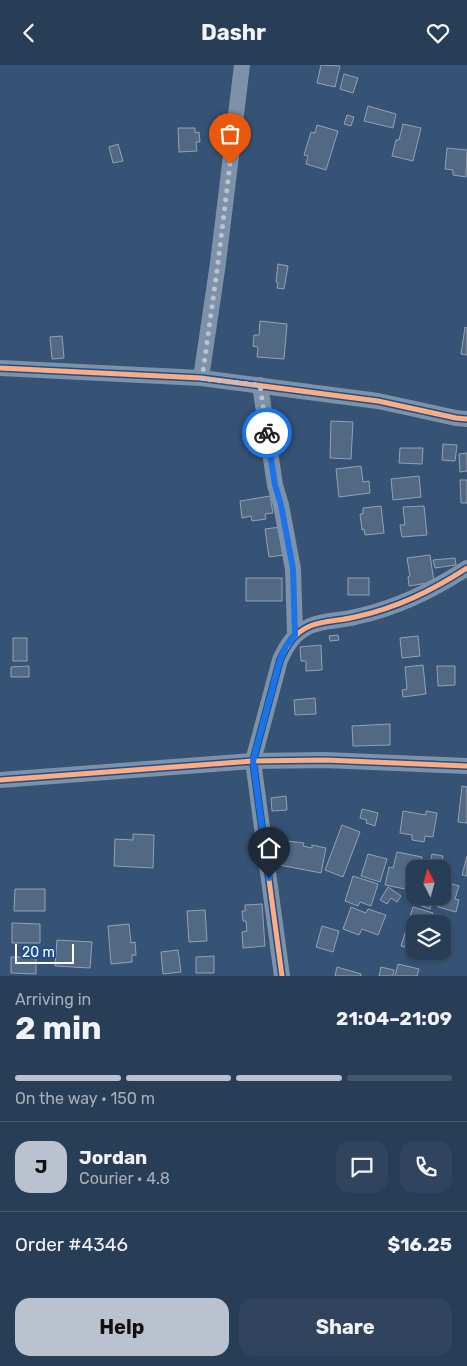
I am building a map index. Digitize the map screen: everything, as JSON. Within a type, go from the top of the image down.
[{"type":"street","points":[[202,379],[242,65]]},
{"type":"street","points":[[0,367],[202,379],[260,385],[378,401],[467,419]]},
{"type":"street","points":[[260,385],[275,485],[281,505],[293,569],[295,635]]},
{"type":"street","points":[[282,976],[253,761],[280,660],[286,646],[295,635],[310,626],[394,606],[430,591],[467,568]]},
{"type":"street","points":[[0,780],[89,775],[253,761],[324,760],[467,766]]},
{"type":"building","points":[[321,65],[340,66],[335,87],[317,83]]},
{"type":"building","points":[[344,74],[358,78],[353,93],[340,89]]},
{"type":"building","points":[[368,106],[396,114],[393,128],[364,121]]},
{"type":"building","points":[[347,115],[354,117],[351,126],[344,124]]},
{"type":"building","points":[[403,124],[421,128],[413,161],[392,156]]},
{"type":"building","points":[[317,125],[338,131],[326,170],[306,164],[308,156],[304,155],[311,132],[315,133]]},
{"type":"building","points":[[178,128],[195,128],[195,133],[199,132],[200,142],[196,142],[197,151],[179,152]]},
{"type":"building","points":[[118,144],[123,161],[113,163],[109,147]]},
{"type":"building","points":[[447,148],[467,150],[466,177],[453,175],[453,170],[445,169]]},
{"type":"building","points":[[278,264],[288,266],[284,289],[277,288]]},
{"type":"building","points":[[260,321],[287,324],[284,359],[257,357],[258,347],[253,346],[254,335],[259,335]]},
{"type":"building","points":[[465,327],[467,328],[467,355],[461,354]]},
{"type":"building","points":[[62,336],[64,358],[52,359],[50,337]]},
{"type":"building","points":[[331,421],[353,422],[351,459],[330,458]]},
{"type":"building","points":[[443,444],[457,445],[455,461],[442,460]]},
{"type":"building","points":[[400,448],[423,448],[422,464],[399,463]]},
{"type":"building","points":[[467,453],[467,471],[460,472],[459,454]]},
{"type":"building","points":[[361,466],[363,482],[369,481],[370,493],[339,497],[336,469]]},
{"type":"building","points":[[419,476],[421,497],[393,500],[391,479]]},
{"type":"building","points":[[460,480],[467,480],[467,503],[461,503]]},
{"type":"building","points":[[270,496],[273,513],[265,514],[266,519],[252,521],[251,516],[242,518],[240,501]]},
{"type":"building","points":[[381,506],[384,533],[365,535],[364,529],[362,530],[360,514],[363,514],[363,508]]},
{"type":"building","points":[[424,506],[427,535],[402,537],[400,525],[405,525],[403,507]]},
{"type":"building","points":[[280,527],[284,555],[269,557],[265,529]]},
{"type":"building","points":[[430,555],[434,582],[409,586],[408,577],[410,576],[407,558]]},
{"type":"building","points":[[455,558],[456,565],[435,568],[433,560]]},
{"type":"building","points":[[246,578],[282,578],[282,601],[246,601]]},
{"type":"building","points":[[348,578],[369,578],[369,595],[348,595]]},
{"type":"building","points":[[338,635],[339,640],[330,641],[329,636]]},
{"type":"building","points":[[418,636],[420,656],[402,658],[400,638]]},
{"type":"building","points":[[13,638],[27,638],[27,661],[13,661]]},
{"type":"building","points":[[321,645],[322,670],[306,671],[306,661],[301,661],[300,647]]},
{"type":"building","points":[[423,665],[426,694],[403,697],[402,690],[407,689],[405,667]]},
{"type":"building","points":[[29,666],[29,677],[11,677],[11,667]]},
{"type":"building","points":[[437,666],[455,666],[455,685],[438,686]]},
{"type":"building","points":[[315,698],[316,714],[295,715],[294,700]]},
{"type":"building","points":[[390,724],[390,745],[353,746],[352,726]]},
{"type":"building","points":[[462,786],[467,787],[467,823],[458,822]]},
{"type":"building","points":[[286,796],[287,810],[272,811],[271,798]]},
{"type":"building","points":[[362,809],[378,813],[375,826],[366,823],[367,820],[360,818]]},
{"type":"building","points":[[403,811],[426,815],[426,811],[437,813],[433,837],[425,836],[424,842],[412,840],[412,835],[400,833]]},
{"type":"building","points":[[342,825],[360,832],[343,877],[325,870]]},
{"type":"building","points":[[133,834],[154,835],[153,868],[114,866],[115,839],[133,840]]},
{"type":"building","points":[[279,840],[304,843],[303,846],[312,848],[312,845],[326,848],[321,873],[274,864]]},
{"type":"building","points":[[397,852],[422,857],[421,860],[406,860],[406,889],[385,885],[389,867],[393,868]]},
{"type":"building","points":[[368,854],[387,859],[380,882],[361,876]]},
{"type":"building","points":[[432,854],[443,856],[442,860],[431,860]]},
{"type":"building","points":[[467,856],[467,876],[462,875]]},
{"type":"building","points":[[353,876],[378,884],[371,906],[360,902],[358,906],[345,901]]},
{"type":"building","points":[[451,884],[459,886],[455,899],[459,900],[456,912],[438,907],[439,905],[451,905]]},
{"type":"building","points":[[388,887],[401,896],[397,902],[391,898],[387,904],[380,900]]},
{"type":"building","points":[[15,889],[45,889],[45,911],[14,911]]},
{"type":"building","points":[[262,904],[265,946],[243,948],[242,932],[247,931],[242,911],[245,911],[245,905]]},
{"type":"building","points":[[421,905],[431,905],[430,909]]},
{"type":"building","points":[[351,907],[366,913],[368,909],[386,915],[378,935],[362,929],[359,935],[343,929]]},
{"type":"building","points":[[413,907],[433,913],[432,915],[411,915]]},
{"type":"building","points":[[205,910],[207,941],[189,942],[187,911]]},
{"type":"building","points":[[12,923],[40,924],[40,943],[12,943]]},
{"type":"building","points":[[129,924],[131,943],[135,942],[136,955],[132,955],[132,962],[111,964],[108,926]]},
{"type":"building","points":[[322,926],[339,931],[333,952],[316,947]]},
{"type":"building","points":[[406,930],[406,947],[401,946]]},
{"type":"building","points":[[57,940],[92,942],[90,968],[55,966]]},
{"type":"building","points":[[178,950],[181,972],[163,974],[161,952]]},
{"type":"building","points":[[214,956],[214,973],[196,973],[196,957]]},
{"type":"building","points":[[11,957],[36,957],[36,974],[11,973]]},
{"type":"building","points":[[398,964],[419,969],[417,976],[395,976]]},
{"type":"building","points":[[337,967],[361,974],[361,976],[335,976]]},
{"type":"building","points":[[381,967],[394,970],[393,976],[379,976]]},
{"type":"cycle path","points":[[0,368],[201,378],[378,401],[467,419]]},
{"type":"cycle path","points":[[282,976],[253,761],[280,660],[292,640],[310,626],[370,613],[399,604],[427,591],[467,568]]},
{"type":"cycle path","points":[[0,780],[253,761],[325,760],[467,766]]},
{"type":"way so far","points":[[230,164],[202,379],[260,385],[267,433]]},
{"type":"route","points":[[267,433],[275,485],[281,505],[293,569],[295,635],[286,646],[280,660],[253,761],[269,878]]}]
